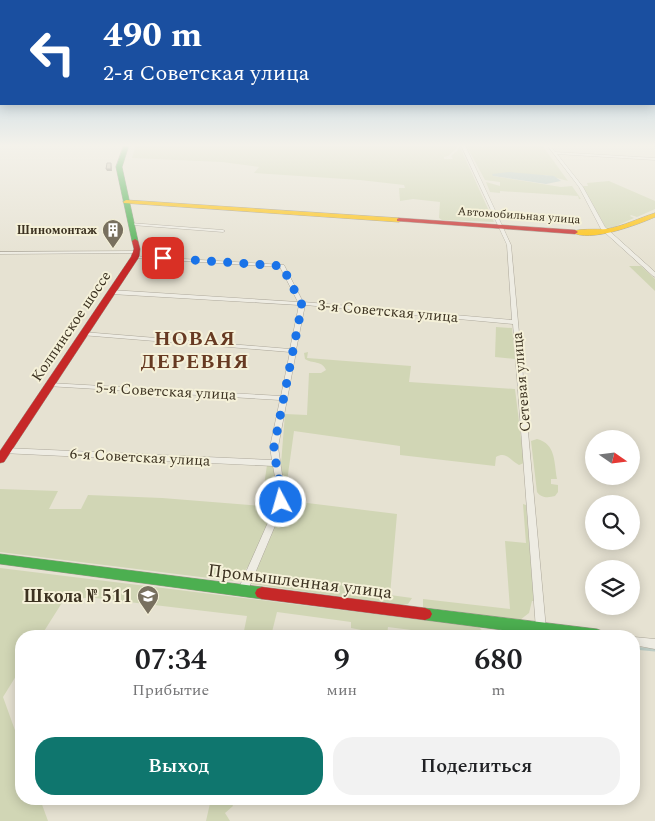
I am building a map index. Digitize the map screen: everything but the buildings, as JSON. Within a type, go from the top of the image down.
[{"type":"street","points":[[122,183],[132,224],[136,255]]},
{"type":"street","name":"Сетевая улица","points":[[481,183],[509,246],[541,629]]},
{"type":"street","points":[[578,183],[603,228],[655,275]]},
{"type":"street","name":"Автомобильная улица","points":[[126,202],[608,233]]},
{"type":"street","points":[[608,233],[655,215]]},
{"type":"street","points":[[132,224],[223,230]]},
{"type":"street","points":[[0,253],[136,255],[282,266],[302,305],[274,447],[281,502],[243,590]]},
{"type":"street","name":"Колпинское шоссе","points":[[3,455],[136,255]]},
{"type":"street","name":"3-я Советская улица","points":[[111,292],[515,322]]},
{"type":"street","points":[[83,334],[294,351]]},
{"type":"street","name":"5-я Советская улица","points":[[49,385],[284,398]]},
{"type":"street","name":"6-я Советская улица","points":[[3,455],[275,463]]},
{"type":"street","name":"Промышленная улица","points":[[0,559],[549,630]]},
{"type":"street","points":[[640,642],[655,644]]},
{"type":"green space","points":[[389,183],[476,183],[494,222],[442,220],[439,218],[440,202],[413,199],[400,201],[399,188],[405,188],[404,185]]},
{"type":"green space","points":[[487,183],[500,186],[500,183],[538,183],[561,187],[572,186],[581,199],[578,196],[490,192]]},
{"type":"green space","points":[[587,183],[614,183],[655,201],[655,209],[637,217],[631,215],[634,218],[614,227],[606,228],[582,186],[588,186]]},
{"type":"green space","points":[[629,266],[641,266],[655,279],[655,291]]},
{"type":"green space","points":[[496,327],[512,328],[515,359],[495,357]]},
{"type":"green space","points":[[308,352],[307,358],[411,366],[409,382],[515,389],[524,463],[519,465],[503,455],[496,457],[495,466],[400,455],[400,446],[294,431],[285,496],[281,464],[285,414],[307,415],[309,373],[321,373],[326,370],[319,363],[305,359],[304,353]]},
{"type":"green space","points":[[537,439],[548,445],[553,454],[557,479],[551,479],[551,484],[558,485],[558,492],[555,496],[545,497],[537,492],[531,441]]},
{"type":"green space","points":[[267,465],[273,465],[278,486],[277,502],[255,555],[248,567],[233,581],[0,552],[0,489],[58,491],[49,509],[81,509],[88,495],[162,498],[261,506]]},
{"type":"green space","points":[[291,501],[397,514],[390,595],[412,598],[408,604],[402,605],[251,584],[251,577],[267,546],[282,507]]},
{"type":"green space","points":[[523,504],[526,505],[534,601],[532,601],[529,613],[520,620],[423,607],[423,599],[510,609],[505,541],[526,543]]},
{"type":"green space","points":[[0,568],[479,627],[482,630],[411,630],[388,627],[388,630],[361,630],[351,628],[351,622],[277,612],[272,630],[244,630],[247,616],[95,598],[65,598],[45,630],[15,630],[15,678],[3,697],[15,730],[15,805],[42,805],[48,821],[0,821]]},
{"type":"green space","points":[[210,805],[232,805],[225,813],[230,821],[206,821]]},
{"type":"waterway","points":[[640,649],[655,650]]},
{"type":"traffic: fast","points":[[123,183],[135,241]]},
{"type":"traffic: fast","points":[[0,559],[262,593]]},
{"type":"traffic: fast","points":[[425,614],[550,630]]},
{"type":"traffic: slow","points":[[126,202],[399,220]]},
{"type":"traffic: slow","points":[[575,232],[607,231],[655,215]]},
{"type":"traffic: jam","points":[[399,220],[575,232]]},
{"type":"traffic: jam","points":[[0,459],[135,257],[137,249],[135,241]]},
{"type":"traffic: jam","points":[[262,593],[425,614]]},
{"type":"place","name":"Шиномонтаж","points":[[113,249]]},
{"type":"place","name":"Школа № 511","points":[[148,615]]},
{"type":"district","name":"НОВАЯ ДЕРЕВНЯ","points":[[195,350]]},
{"type":"route","points":[[163,258],[282,266],[302,305],[274,447],[281,502]]}]
